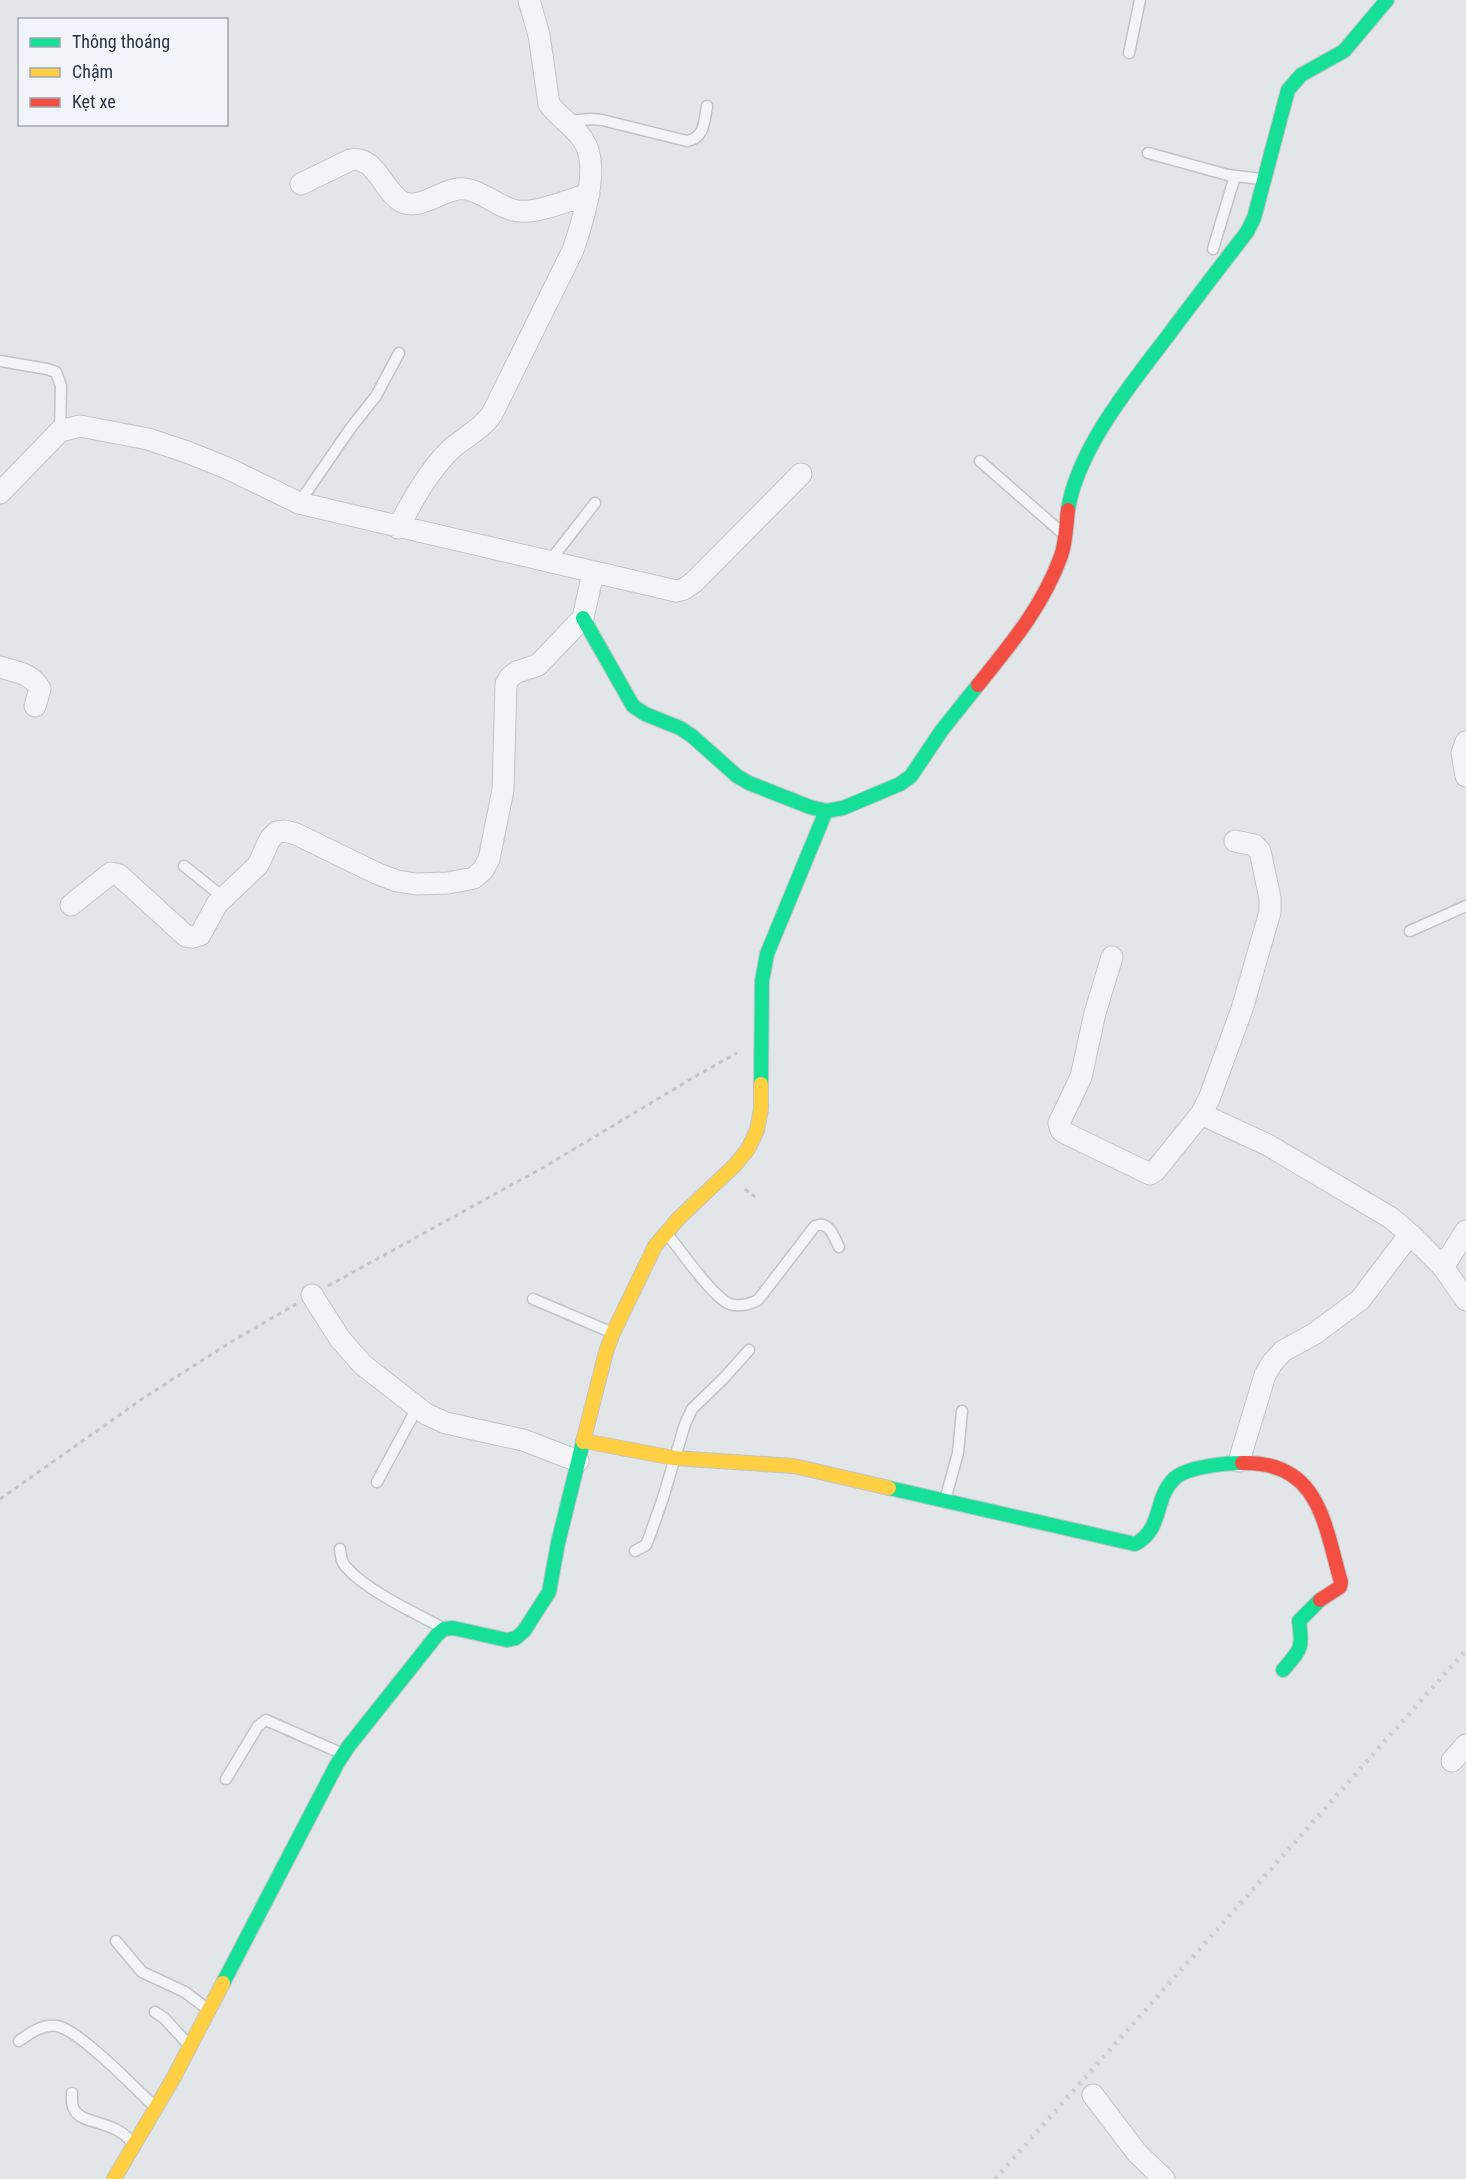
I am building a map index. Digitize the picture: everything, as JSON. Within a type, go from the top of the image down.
[{"type":"street","points":[[398,528],[416,495],[442,459],[486,423],[492,414],[573,250],[582,224],[589,194],[590,160],[586,146],[578,134],[549,104],[539,35],[529,0]]},
{"type":"street","points":[[583,618],[633,706],[645,714],[680,728],[737,776],[749,783],[826,811],[843,808],[900,784],[916,771],[942,730],[1025,627],[1036,610],[1062,554],[1069,505],[1092,444],[1130,385],[1247,232],[1254,218],[1288,90],[1304,71],[1344,51],[1387,0]]},
{"type":"street","points":[[301,184],[350,160],[358,159],[374,170],[399,200],[407,204],[417,203],[456,189],[467,189],[511,210],[524,212],[589,194]]},
{"type":"street","points":[[0,493],[60,431],[80,426],[148,439],[193,454],[300,503],[398,528],[676,591],[694,582],[801,474]]},
{"type":"street","points":[[71,905],[111,873],[119,875],[182,933],[193,938],[204,930],[223,897],[258,865],[270,839],[276,832],[285,831],[397,881],[416,884],[455,882],[474,878],[483,870],[489,859],[503,790],[506,684],[517,672],[538,665],[583,618],[593,573]]},
{"type":"street","points":[[0,667],[30,676],[36,682],[40,689],[35,706]]},
{"type":"street","points":[[1466,742],[1462,753],[1466,776]]},
{"type":"street","points":[[114,2179],[190,2047],[343,1754],[436,1635],[444,1629],[453,1628],[507,1640],[516,1638],[524,1630],[549,1592],[558,1543],[606,1352],[613,1333],[656,1246],[666,1232],[735,1166],[748,1149],[757,1130],[761,1109],[762,981],[767,954],[826,811]]},
{"type":"street","points":[[1112,957],[1095,1013],[1086,1062],[1059,1124],[1061,1130],[1150,1174],[1155,1171],[1201,1114],[1209,1099],[1242,1009],[1270,912],[1270,898],[1260,851],[1254,845],[1235,841]]},
{"type":"street","points":[[1201,1114],[1268,1145],[1391,1218],[1443,1267],[1466,1300]]},
{"type":"street","points":[[1443,1267],[1466,1231]]},
{"type":"street","points":[[1239,1461],[1265,1375],[1272,1363],[1284,1351],[1314,1334],[1360,1300],[1410,1234]]},
{"type":"street","points":[[312,1295],[340,1339],[363,1365],[417,1408],[446,1423],[581,1451],[794,1466],[1136,1544],[1144,1541],[1150,1534],[1172,1481],[1180,1474],[1239,1461],[1275,1467],[1292,1475],[1305,1486],[1316,1501],[1341,1582],[1340,1587],[1316,1602],[1299,1621],[1302,1643],[1299,1651],[1283,1670]]},
{"type":"street","points":[[1093,2095],[1137,2153],[1164,2179]]},
{"type":"lane","points":[[1130,53],[1140,0]]},
{"type":"lane","points":[[565,121],[602,120],[687,141],[698,136],[703,130],[707,106]]},
{"type":"lane","points":[[1148,153],[1235,176],[1265,179]]},
{"type":"lane","points":[[1213,249],[1235,176]]},
{"type":"lane","points":[[300,503],[350,429],[376,396],[399,353]]},
{"type":"lane","points":[[0,361],[56,372],[61,386],[60,431]]},
{"type":"lane","points":[[980,461],[1065,535]]},
{"type":"lane","points":[[549,562],[595,503]]},
{"type":"lane","points":[[184,866],[223,897]]},
{"type":"lane","points":[[1410,931],[1466,906]]},
{"type":"lane","points":[[666,1232],[719,1296],[731,1305],[749,1304],[758,1300],[815,1226],[825,1225],[830,1229],[839,1247]]},
{"type":"lane","points":[[533,1299],[613,1333]]},
{"type":"lane","points":[[635,1551],[645,1545],[692,1409],[750,1350]]},
{"type":"lane","points":[[377,1482],[417,1408]]},
{"type":"lane","points":[[945,1500],[958,1453],[962,1411]]},
{"type":"lane","points":[[340,1549],[345,1566],[366,1584],[444,1629]]},
{"type":"lane","points":[[226,1779],[258,1726],[266,1720],[343,1754]]},
{"type":"lane","points":[[116,1941],[142,1972],[185,1992],[209,2010]]},
{"type":"lane","points":[[155,2012],[164,2018],[190,2047]]},
{"type":"lane","points":[[19,2041],[37,2028],[55,2026],[68,2029],[156,2108]]},
{"type":"lane","points":[[72,2093],[75,2113],[111,2125],[122,2132],[134,2146]]},
{"type":"path","points":[[0,1499],[145,1397],[226,1345],[544,1167],[734,1054],[750,1049],[762,1053]]},
{"type":"railway","points":[[995,2179],[1466,1650]]},
{"type":"traffic: fast","points":[[1068,510],[1073,487],[1082,464],[1107,419],[1247,232],[1254,218],[1288,90],[1301,75],[1344,51],[1387,0]]},
{"type":"traffic: fast","points":[[583,618],[633,706],[645,714],[680,728],[737,776],[749,783],[826,811],[843,808],[900,784],[911,776],[942,730],[978,685]]},
{"type":"traffic: fast","points":[[761,1084],[762,981],[767,954],[826,811]]},
{"type":"traffic: fast","points":[[223,1983],[337,1764],[437,1635],[444,1629],[453,1628],[507,1640],[516,1638],[524,1631],[549,1592],[558,1543],[583,1442]]},
{"type":"traffic: fast","points":[[889,1488],[1135,1544],[1144,1538],[1155,1522],[1168,1486],[1175,1478],[1197,1468],[1242,1463]]},
{"type":"traffic: fast","points":[[1283,1670],[1299,1648],[1301,1638],[1299,1621],[1320,1600]]},
{"type":"traffic: slow","points":[[583,1442],[606,1352],[655,1246],[679,1218],[735,1165],[748,1149],[757,1130],[761,1109],[761,1084]]},
{"type":"traffic: slow","points":[[584,1441],[674,1458],[794,1466],[889,1488]]},
{"type":"traffic: slow","points":[[114,2179],[174,2077],[223,1983]]},
{"type":"traffic: jam","points":[[978,685],[1036,608],[1054,574],[1063,551],[1068,510]]},
{"type":"traffic: jam","points":[[1242,1463],[1268,1465],[1288,1473],[1303,1484],[1314,1500],[1323,1518],[1341,1582],[1340,1587],[1320,1600]]}]
